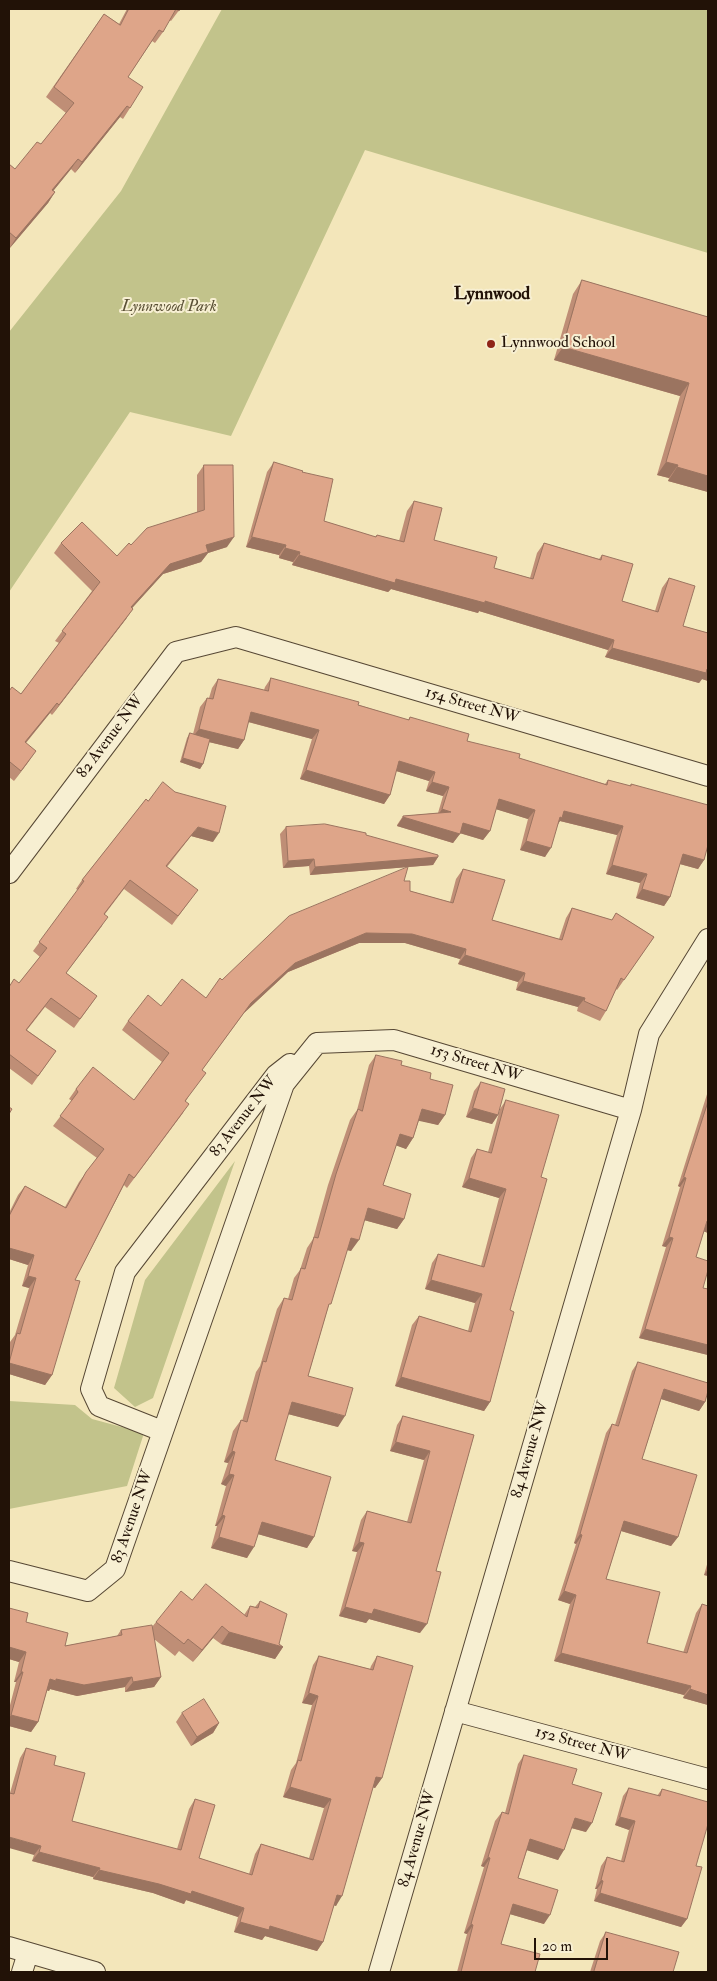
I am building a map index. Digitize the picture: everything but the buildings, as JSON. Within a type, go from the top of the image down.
[{"type":"street","name":"154 Street NW","points":[[236,637],[708,776]]},
{"type":"street","name":"82 Avenue NW","points":[[9,873],[176,652],[236,637]]},
{"type":"street","name":"84 Avenue NW","points":[[379,1972],[631,1110],[649,1034],[708,939]]},
{"type":"street","name":"153 Street NW","points":[[318,1043],[394,1040],[631,1110]]},
{"type":"street","name":"83 Avenue NW","points":[[162,1431],[99,1406],[91,1389],[124,1272],[276,1075],[318,1043]]},
{"type":"street","name":"83 Avenue NW","points":[[9,1571],[88,1591],[115,1569],[284,1084],[318,1043]]},
{"type":"street","name":"152 Street NW","points":[[456,1710],[708,1779]]},
{"type":"street","points":[[22,1972],[18,1950],[95,1972]]},
{"type":"green space","name":"Lynnwood Park","points":[[222,9],[708,9],[708,253],[365,150],[231,436],[130,412],[9,592],[9,332],[121,191]]},
{"type":"green space","points":[[235,1161],[153,1398],[135,1407],[114,1388],[145,1280]]},
{"type":"green space","points":[[9,1401],[75,1405],[92,1419],[144,1433],[127,1486],[9,1509]]},
{"type":"place","name":"Lynnwood School","points":[[491,344]]},
{"type":"district","name":"Lynnwood","points":[[492,295]]}]
